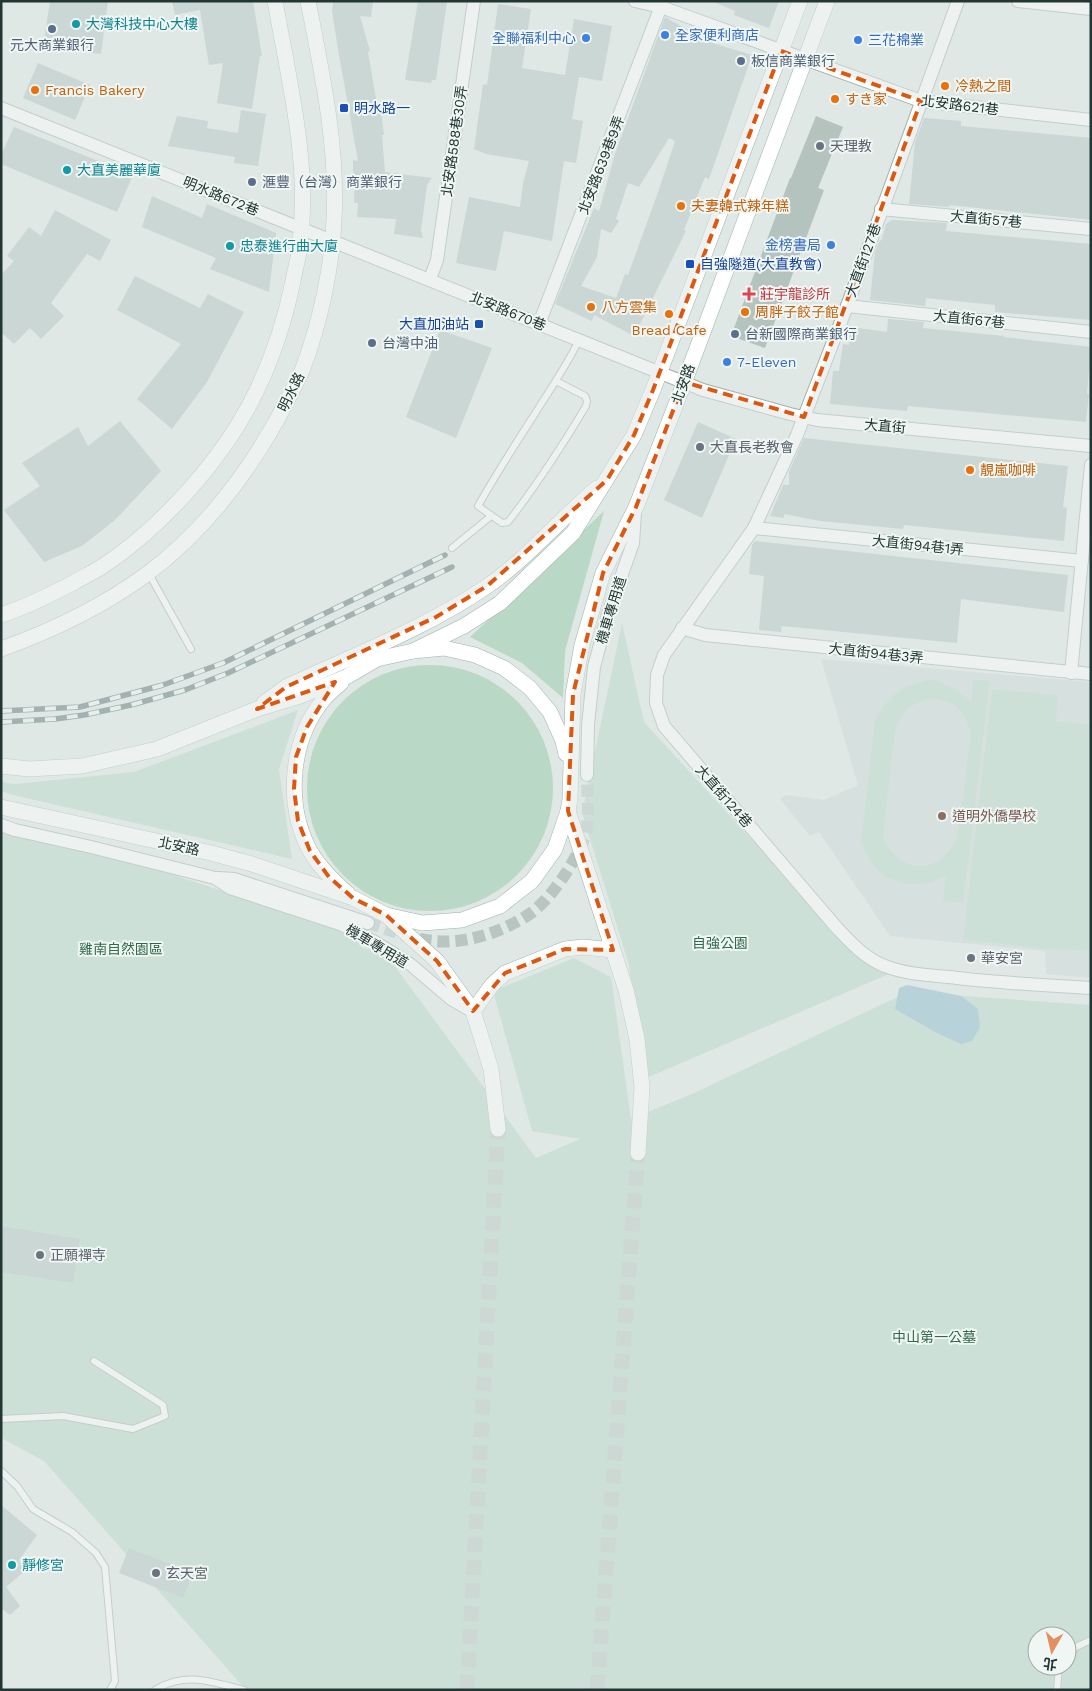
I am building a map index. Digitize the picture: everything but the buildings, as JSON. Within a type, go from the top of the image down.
[{"type":"main road","points":[[1,615],[17,610],[58,591],[103,566],[138,539],[172,509],[200,478],[230,437],[256,394],[273,353],[289,301],[300,245],[301,228],[302,177],[299,136],[275,1]]},
{"type":"main road","name":"明水路","points":[[1,649],[56,628],[107,601],[148,573],[188,538],[216,509],[243,475],[274,425],[303,369],[318,322],[331,259],[334,211],[332,141],[327,102],[308,1]]},
{"type":"main road","name":"北安路","points":[[412,651],[464,626],[500,603],[573,533],[634,435],[660,372],[800,1]]},
{"type":"main road","name":"北安路","points":[[1,807],[211,853],[252,864],[353,898],[386,915],[422,923],[462,920],[500,906],[532,881],[555,848],[568,811],[573,694],[582,645],[603,573],[636,507],[826,1]]},
{"type":"main road","points":[[257,709],[286,687],[436,617],[487,586],[542,541],[575,506],[607,480]]},
{"type":"main road","name":"北安路","points":[[1,766],[29,769],[82,766],[158,749],[257,709],[300,696],[346,677],[377,659],[412,651],[444,648],[475,655],[504,668],[530,688],[550,712],[563,741],[570,772]]},
{"type":"main road","name":"北安路","points":[[346,677],[324,700],[307,727],[296,757],[294,789],[298,821],[310,851],[329,877],[353,898]]},
{"type":"main road","points":[[568,811],[626,990],[637,1040],[642,1087],[638,1153]]},
{"type":"main road","points":[[386,915],[437,962],[473,1012],[492,1069],[498,1129]]},
{"type":"main road","points":[[473,1012],[492,984],[505,973],[565,949],[583,947],[613,950]]},
{"type":"street","name":"北安路588巷30弄","points":[[430,279],[437,260],[474,1]]},
{"type":"street","name":"北安路621巷","points":[[635,1],[662,4],[781,51],[921,101],[1091,120]]},
{"type":"street","name":"大直街127巷","points":[[804,417],[847,306],[958,1]]},
{"type":"street","points":[[1018,1],[1091,9]]},
{"type":"street","name":"北安路639巷9弄","points":[[539,324],[548,305],[662,4]]},
{"type":"street","name":"明水路672巷","points":[[1,108],[333,240]]},
{"type":"street","name":"大直街57巷","points":[[881,209],[1091,229]]},
{"type":"street","name":"北安路670巷","points":[[333,240],[684,382]]},
{"type":"street","name":"大直街67巷","points":[[847,306],[1091,332]]},
{"type":"street","name":"大直街","points":[[684,382],[703,390],[804,417],[827,421],[1091,446]]},
{"type":"street","name":"大直街124巷","points":[[804,417],[754,528],[664,656],[656,676],[656,703],[664,726],[852,944],[868,957],[884,966],[905,972],[975,980],[1091,988]]},
{"type":"street","points":[[1070,673],[1091,465]]},
{"type":"street","name":"機車專用道","points":[[587,775],[588,725],[594,667],[608,614],[633,542],[636,507]]},
{"type":"street","name":"大直街94巷1弄","points":[[754,528],[1082,561]]},
{"type":"street","name":"大直街94巷3弄","points":[[682,628],[705,636],[1091,674]]},
{"type":"street","name":"機車專用道","points":[[1,826],[215,878],[234,879],[368,923]]},
{"type":"street","name":"機車專用道","points":[[215,878],[230,888],[340,924],[375,942],[410,964],[451,999],[473,1012]]},
{"type":"lane","points":[[556,381],[585,396],[586,406],[537,483],[508,522],[502,523],[478,506],[495,477],[556,381],[570,360],[579,340]]},
{"type":"lane","points":[[452,548],[491,516]]},
{"type":"lane","points":[[148,573],[191,649]]},
{"type":"lane","points":[[1,1420],[63,1416],[133,1429],[165,1416],[163,1405],[94,1361]]},
{"type":"lane","points":[[1,1471],[17,1486],[33,1510],[72,1532],[96,1553],[105,1567],[115,1674],[115,1681],[110,1690]]},
{"type":"lane","points":[[1077,1646],[1091,1640]]},
{"type":"lane","points":[[1057,1690],[1058,1676]]},
{"type":"lane","points":[[155,1690],[166,1682],[190,1678],[207,1680],[244,1690]]},
{"type":"highlighted area","points":[[781,51],[921,101],[804,417],[684,382],[636,507],[603,573],[573,694],[568,811],[613,950],[565,949],[505,973],[473,1011],[437,961],[386,915],[353,898],[329,877],[310,851],[298,821],[294,789],[296,757],[307,727],[335,682],[257,709],[286,687],[436,617],[487,586],[607,480],[634,435],[653,390]]},
{"type":"shaded area","name":"道明外僑學校","points":[[821,659],[1091,682],[1091,978],[1046,974],[1045,951],[890,936],[819,832],[810,836],[780,799],[785,795],[824,800],[858,785]]},
{"type":"green space","points":[[604,511],[565,651],[563,698],[522,663],[470,637]]},
{"type":"green space","name":"自強公園","points":[[622,623],[644,722],[851,948],[889,974],[644,1079],[629,965],[582,813]]},
{"type":"green space","points":[[430,665],[454,668],[477,675],[498,686],[517,701],[532,720],[543,741],[550,764],[553,788],[550,812],[543,835],[532,856],[517,875],[498,890],[477,901],[454,908],[430,911],[406,908],[383,901],[362,890],[343,875],[328,856],[317,835],[310,812],[307,788],[310,764],[317,741],[328,720],[343,701],[362,686],[383,675],[406,668]]},
{"type":"green space","points":[[933,679],[938,681],[958,692],[971,703],[973,680],[990,681],[963,903],[943,901],[946,875],[930,882],[915,884],[904,883],[885,876],[871,862],[861,841],[875,720],[886,703],[898,692],[905,687]],"holes":[[[929,699],[952,704],[962,712],[971,734],[957,838],[950,850],[941,859],[920,866],[909,864],[899,859],[890,850],[883,837],[897,725],[906,710]]]},
{"type":"green space","points":[[992,689],[1058,695],[1056,721],[1091,725],[1091,951],[1048,949],[963,940]]},
{"type":"green space","points":[[298,710],[279,769],[292,859],[1,791],[1,782],[15,784],[134,772]]},
{"type":"green space","points":[[1,825],[140,864],[311,920],[353,936],[363,948],[383,950],[536,1158],[580,1139],[532,1131],[493,991],[574,958],[611,977],[631,1119],[694,1093],[908,992],[1091,1005],[1091,1690],[246,1690],[44,1461],[1,1438]]},
{"type":"water","points":[[907,985],[961,996],[978,1009],[980,1027],[972,1041],[961,1044],[935,1032],[895,1009],[899,988]]},
{"type":"tunnel","points":[[368,923],[417,938],[434,941],[458,941],[504,928],[536,909],[562,879],[584,840],[588,822],[587,775]]},
{"type":"tunnel","points":[[467,1690],[498,1129]]},
{"type":"tunnel","points":[[597,1690],[638,1153]]},
{"type":"railway","points":[[1,711],[80,707],[163,685],[223,663],[445,555]]},
{"type":"railway","points":[[1,722],[55,719],[84,715],[131,705],[185,690],[228,673],[452,567]]},
{"type":"place","name":"大灣科技中心大樓","points":[[76,24]]},
{"type":"place","name":"元大商業銀行","points":[[52,29]]},
{"type":"place","name":"全家便利商店","points":[[665,35]]},
{"type":"place","name":"全聯福利中心","points":[[586,38]]},
{"type":"place","name":"三花棉業","points":[[858,40]]},
{"type":"place","name":"板信商業銀行","points":[[741,61]]},
{"type":"place","name":"冷熱之間","points":[[945,86]]},
{"type":"place","name":"Francis Bakery","points":[[35,90]]},
{"type":"place","name":"すき家","points":[[835,99]]},
{"type":"place","name":"明水路一","points":[[344,108]]},
{"type":"place","name":"天理教","points":[[820,146]]},
{"type":"place","name":"大直美麗華廈","points":[[67,170]]},
{"type":"place","name":"滙豐（台灣）商業銀行","points":[[252,182]]},
{"type":"place","name":"夫妻韓式辣年糕","points":[[681,206]]},
{"type":"place","name":"金榜書局","points":[[831,245]]},
{"type":"place","name":"忠泰進行曲大廈","points":[[230,246]]},
{"type":"place","name":"自強隧道(大直教會)","points":[[690,264]]},
{"type":"place","name":"莊宇龍診所","points":[[749,294]]},
{"type":"place","name":"八方雲集","points":[[591,307]]},
{"type":"place","name":"周胖子餃子館","points":[[745,312]]},
{"type":"place","name":"Bread Cafe","points":[[669,314]]},
{"type":"place","name":"大直加油站","points":[[479,324]]},
{"type":"place","name":"台新國際商業銀行","points":[[735,334]]},
{"type":"place","name":"台灣中油","points":[[372,343]]},
{"type":"place","name":"7-Eleven","points":[[727,362]]},
{"type":"place","name":"大直長老教會","points":[[700,447]]},
{"type":"place","name":"靚嵐咖啡","points":[[970,470]]},
{"type":"place","name":"道明外僑學校","points":[[942,816]]},
{"type":"place","name":"華安宮","points":[[971,958]]},
{"type":"place","name":"正願禪寺","points":[[40,1255]]},
{"type":"place","name":"靜修宮","points":[[12,1565]]},
{"type":"place","name":"玄天宮","points":[[156,1573]]},
{"type":"park label","name":"雞南自然園區","points":[[121,949]]},
{"type":"park label","name":"中山第一公墓","points":[[934,1337]]}]
